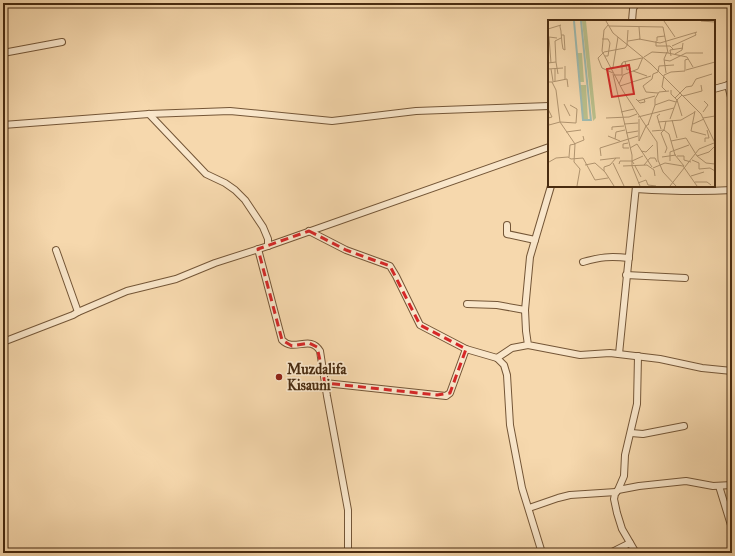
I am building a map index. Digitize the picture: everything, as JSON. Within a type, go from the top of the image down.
[{"type":"street","points":[[632,20],[632,9],[636,3]]},
{"type":"street","points":[[3,53],[62,42]]},
{"type":"street","points":[[715,89],[730,84],[732,101]]},
{"type":"street","points":[[3,125],[149,114],[230,110],[332,121],[416,111],[548,106]]},
{"type":"street","points":[[149,114],[206,174],[225,183],[245,200],[263,227],[268,240],[268,246]]},
{"type":"street","points":[[3,342],[73,315],[127,291],[176,279],[215,263],[268,246],[548,147]]},
{"type":"street","points":[[528,345],[525,310],[530,257],[551,187]]},
{"type":"street","points":[[619,354],[636,187],[662,191],[732,190]]},
{"type":"street","points":[[506,225],[506,234],[535,240]]},
{"type":"street","points":[[309,231],[346,250],[390,266],[420,325],[466,349],[497,358],[504,365],[508,375],[510,425],[522,488],[530,508],[542,553]]},
{"type":"street","points":[[258,249],[282,340],[292,346],[309,343],[317,346],[320,351],[348,510],[348,553]]},
{"type":"street","points":[[56,250],[78,312]]},
{"type":"street","points":[[582,262],[601,257],[629,258]]},
{"type":"street","points":[[626,275],[685,278]]},
{"type":"street","points":[[467,304],[497,305],[525,310]]},
{"type":"street","points":[[497,358],[512,348],[528,345],[580,355],[610,353],[660,359],[702,368],[732,371]]},
{"type":"street","points":[[325,383],[446,396],[450,393],[466,349]]},
{"type":"street","points":[[636,553],[622,529],[614,499],[624,476],[625,455],[637,404],[638,356]]},
{"type":"street","points":[[631,433],[643,434],[684,426]]},
{"type":"street","points":[[530,508],[558,498],[617,491],[639,486],[686,481],[703,485],[732,485]]},
{"type":"street","points":[[719,486],[731,525]]},
{"type":"street","points":[[610,553],[630,543]]},
{"type":"highlighted area","points":[[309,231],[346,250],[390,266],[420,325],[466,349],[450,393],[437,395],[325,383],[317,347],[309,343],[292,346],[282,340],[258,249]]},
{"type":"place","name":"Muzdalifa Kisauni","points":[[279,377]]}]
